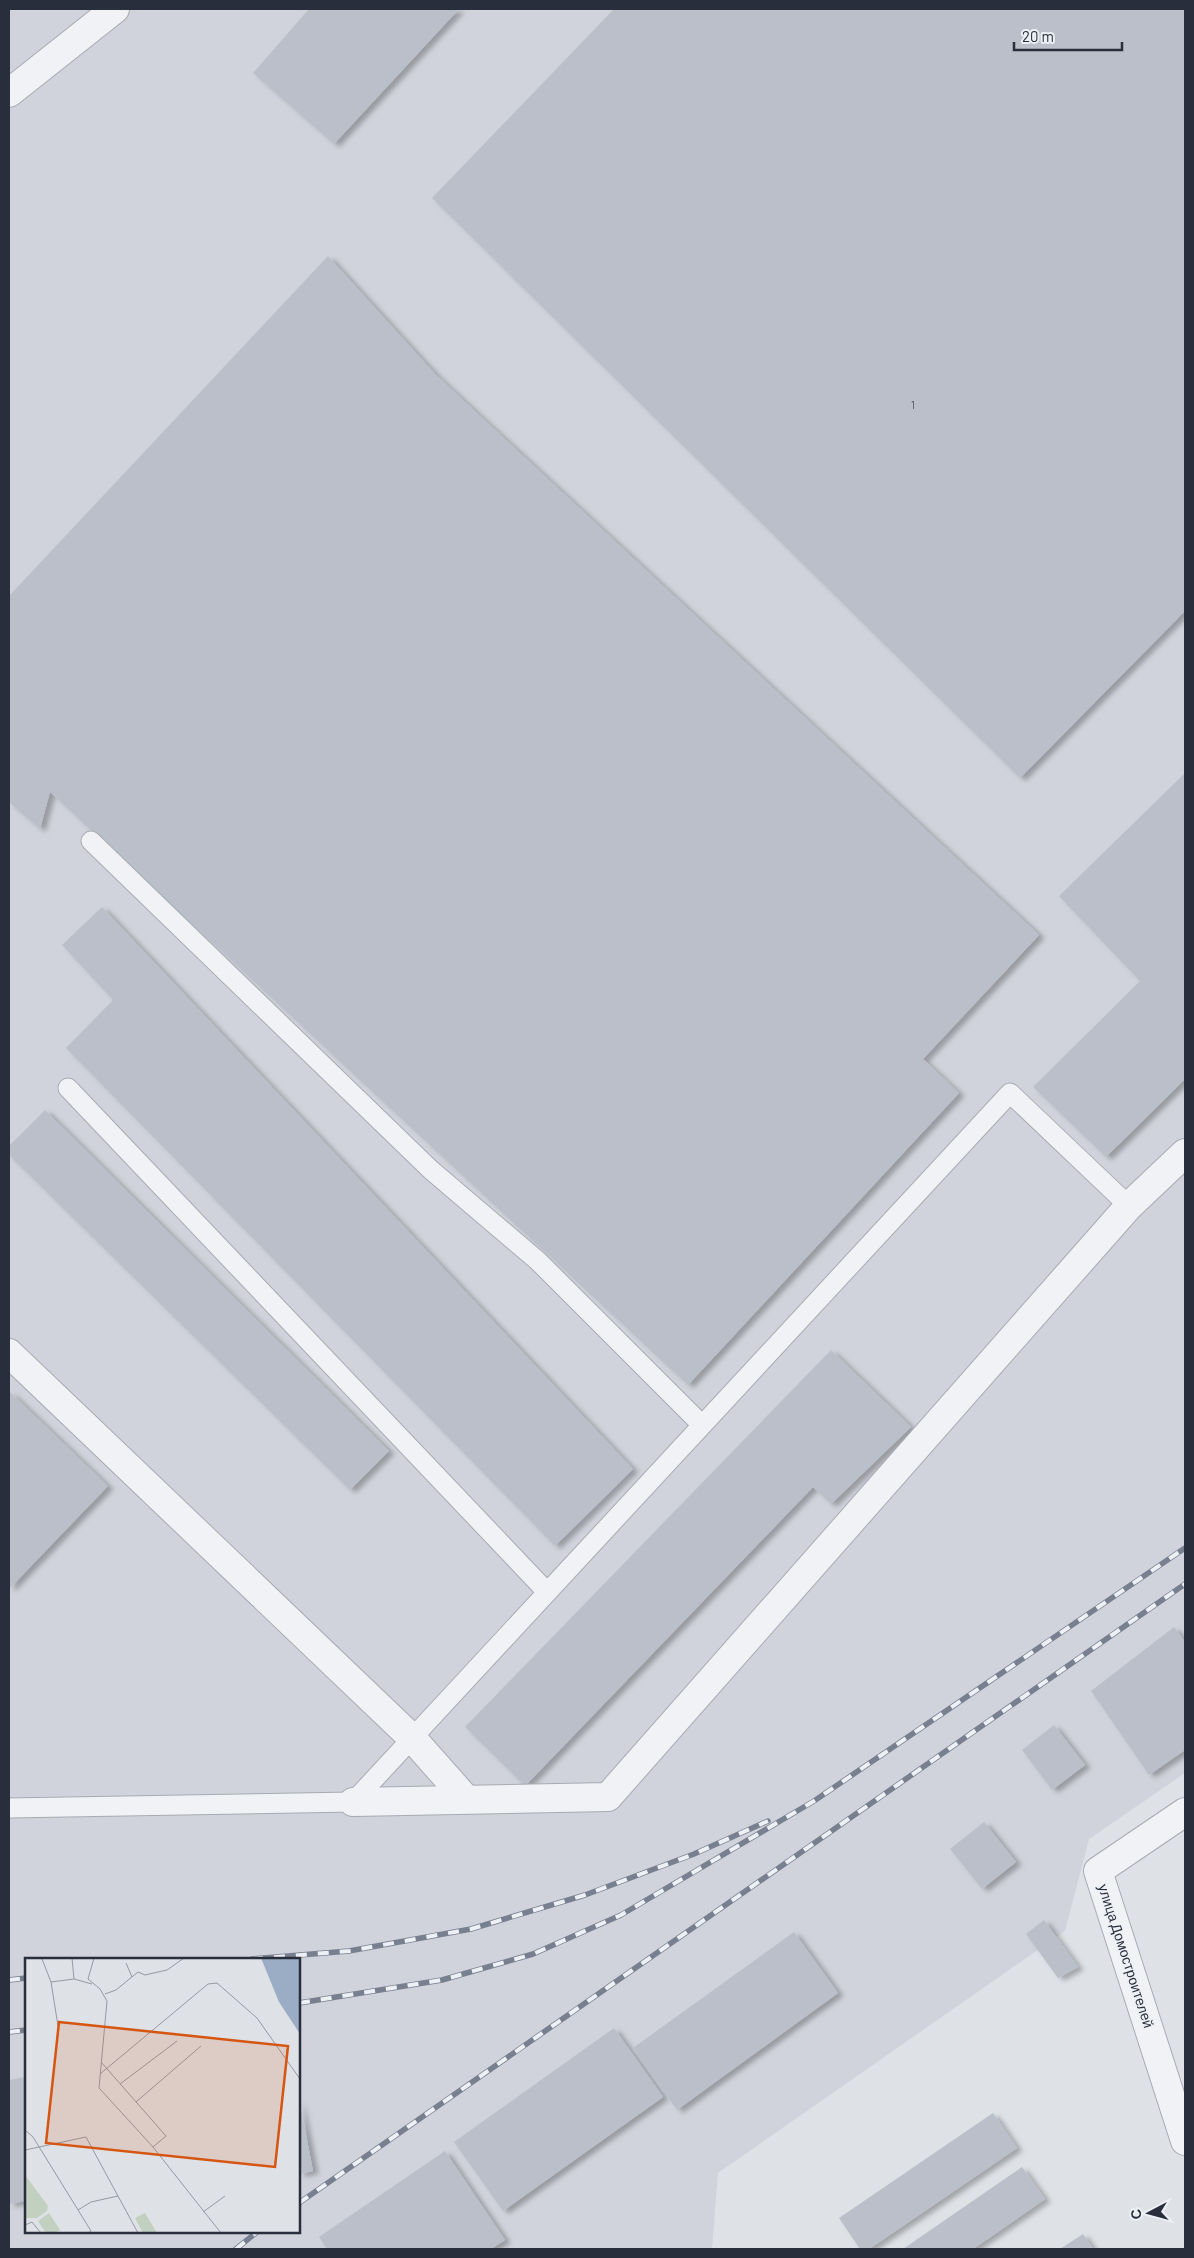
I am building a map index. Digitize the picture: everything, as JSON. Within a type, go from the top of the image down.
[{"type":"street","points":[[9,93],[115,9]]},
{"type":"street","points":[[353,1802],[608,1797],[1129,1206],[1185,1153]]},
{"type":"street","points":[[9,1353],[412,1738],[466,1800]]},
{"type":"street","name":"улица Домостроителей","points":[[1185,1812],[1098,1871],[1185,2141]]},
{"type":"lane","points":[[91,841],[430,1170],[538,1261],[702,1425]]},
{"type":"lane","points":[[68,1088],[547,1592]]},
{"type":"lane","points":[[9,1808],[353,1802],[1010,1093],[1129,1206]]},
{"type":"shaded area","points":[[9,9],[1185,9],[1185,1773],[1089,1839],[1065,1931],[718,2173],[712,2249],[9,2249]]},
{"type":"building","points":[[309,9],[459,9],[334,144],[253,73]]},
{"type":"building","points":[[614,9],[1185,9],[1185,611],[1020,778],[432,198]]},
{"type":"building","points":[[328,256],[436,375],[1039,935],[923,1059],[959,1093],[688,1385],[50,792],[40,829],[9,802],[9,596]]},
{"type":"building","points":[[1185,773],[1185,1079],[1106,1157],[1033,1087],[1140,981],[1059,896]]},
{"type":"building","points":[[102,907],[633,1469],[555,1546],[66,1048],[113,1000],[62,945]]},
{"type":"building","points":[[45,1110],[389,1451],[350,1490],[9,1155],[9,1146]]},
{"type":"building","points":[[831,1350],[911,1427],[831,1504],[813,1487],[525,1786],[465,1727]]},
{"type":"building","points":[[9,1391],[108,1486],[9,1589]]},
{"type":"building","points":[[1174,1627],[1185,1642],[1185,1750],[1149,1775],[1091,1691]]},
{"type":"building","points":[[1054,1725],[1085,1765],[1052,1790],[1022,1750]]},
{"type":"building","points":[[984,1822],[1016,1862],[982,1889],[950,1849]]},
{"type":"building","points":[[1044,1920],[1078,1967],[1058,1978],[1026,1934]]},
{"type":"building","points":[[794,1932],[838,1993],[677,2110],[633,2048]]},
{"type":"building","points":[[614,2028],[663,2097],[503,2211],[454,2142]]},
{"type":"building","points":[[25,2077],[25,2201],[9,2204],[9,2080]]},
{"type":"building","points":[[300,2104],[313,2171],[300,2174]]},
{"type":"building","points":[[993,2113],[1017,2148],[869,2249],[860,2249],[839,2218]]},
{"type":"building","points":[[445,2151],[505,2240],[491,2249],[327,2249],[319,2237]]},
{"type":"building","points":[[1022,2167],[1045,2199],[973,2249],[903,2249]]},
{"type":"building","points":[[1083,2234],[1093,2249],[1060,2249]]},
{"type":"railway","points":[[300,2003],[442,1980],[533,1954],[621,1915],[814,1801],[1185,1548]]},
{"type":"railway","points":[[300,2202],[1185,1584]]},
{"type":"railway","points":[[264,1958],[349,1951],[471,1929],[585,1895],[694,1854],[768,1821]]},
{"type":"railway","points":[[9,1980],[25,1978]]},
{"type":"railway","points":[[9,2032],[25,2030]]},
{"type":"railway","points":[[236,2249],[256,2233]]}]
